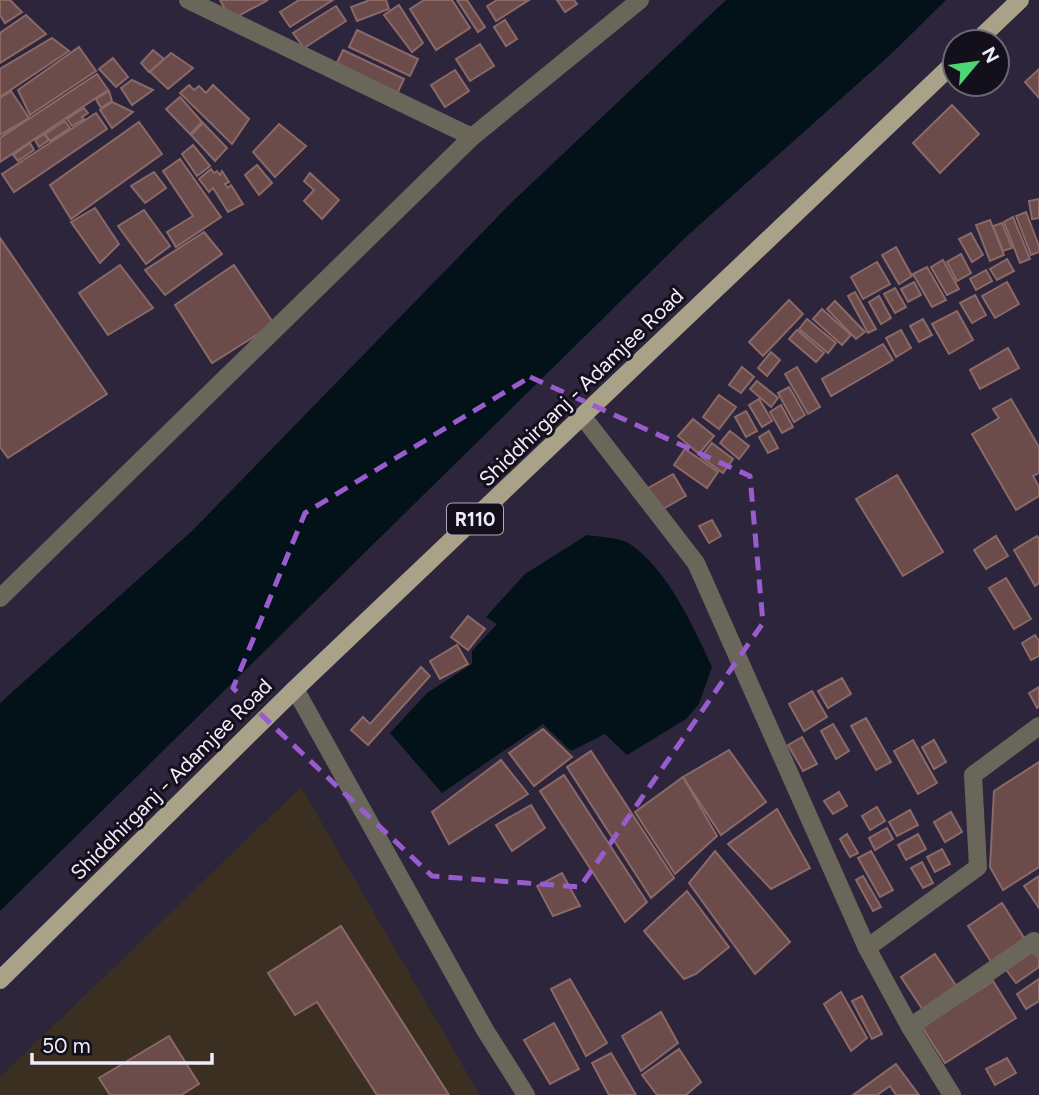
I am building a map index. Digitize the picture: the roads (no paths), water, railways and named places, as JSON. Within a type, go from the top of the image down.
[{"type":"main road","points":[[991,28],[1020,0]]},
{"type":"main road","name":"Shiddhirganj - Adamjee Road","points":[[0,980],[295,689],[941,75]]},
{"type":"street","points":[[188,0],[472,137]]},
{"type":"street","points":[[0,597],[472,137],[640,0]]},
{"type":"street","points":[[583,417],[696,563],[867,948],[910,1027],[952,1095]]},
{"type":"street","points":[[295,689],[485,1030],[526,1095]]},
{"type":"street","points":[[867,948],[978,867],[973,775],[1039,726]]},
{"type":"street","points":[[910,1027],[1034,941],[1039,948]]}]
